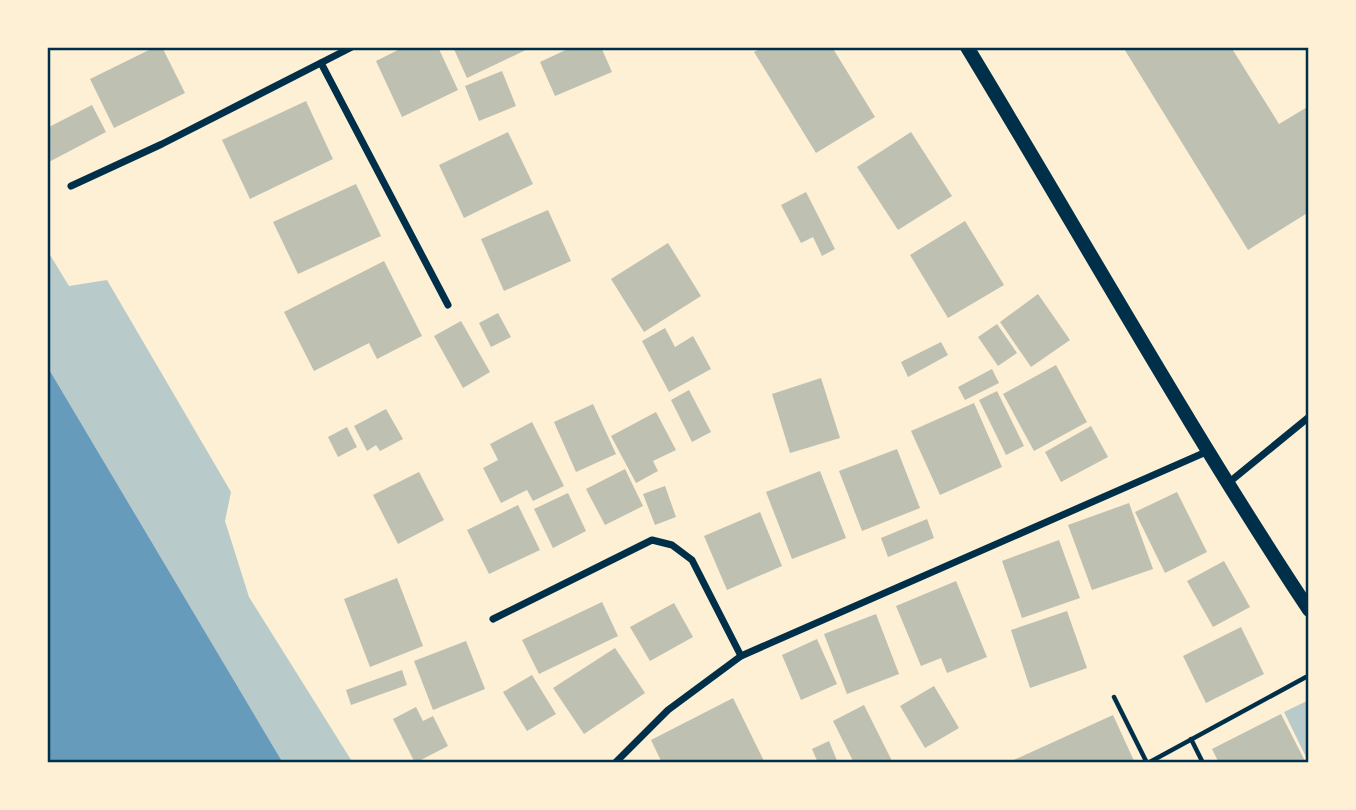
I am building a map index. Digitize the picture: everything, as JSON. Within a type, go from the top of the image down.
[{"type":"main road","points":[[967,47],[1095,258],[1206,452],[1309,610]]},
{"type":"street","points":[[71,186],[162,144],[352,47]]},
{"type":"street","points":[[321,63],[448,305]]},
{"type":"street","points":[[1227,484],[1309,417]]},
{"type":"street","points":[[615,763],[668,710],[741,656],[1206,452]]},
{"type":"street","points":[[493,619],[652,540],[663,542],[692,560],[741,656]]},
{"type":"path","points":[[1114,697],[1147,763],[1306,677]]},
{"type":"path","points":[[1191,739],[1203,763]]},
{"type":"shaded area","points":[[47,250],[69,286],[107,280],[231,492],[225,521],[249,597],[353,763],[283,763],[47,366]]},
{"type":"shaded area","points":[[1309,700],[1309,763],[1284,712]]},
{"type":"water","points":[[47,366],[283,763],[47,763]]},
{"type":"building","points":[[155,47],[162,47],[185,93],[114,128],[90,79]]},
{"type":"building","points":[[404,47],[438,47],[458,90],[402,117],[376,61]]},
{"type":"building","points":[[453,47],[532,47],[467,78]]},
{"type":"building","points":[[572,47],[601,47],[612,72],[555,96],[540,62]]},
{"type":"building","points":[[763,47],[832,47],[875,117],[816,153],[754,52]]},
{"type":"building","points":[[1123,47],[1231,47],[1279,124],[1309,106],[1309,212],[1248,250]]},
{"type":"building","points":[[502,71],[516,106],[479,121],[465,86]]},
{"type":"building","points":[[306,101],[333,159],[250,199],[222,140]]},
{"type":"building","points":[[92,105],[106,132],[47,163],[47,128]]},
{"type":"building","points":[[508,132],[533,184],[464,218],[439,165]]},
{"type":"building","points":[[911,132],[952,196],[898,230],[857,167]]},
{"type":"building","points":[[356,184],[381,236],[298,274],[273,222]]},
{"type":"building","points":[[806,192],[835,249],[822,256],[813,237],[801,243],[781,205]]},
{"type":"building","points":[[548,210],[571,261],[504,291],[481,239]]},
{"type":"building","points":[[965,221],[1004,285],[948,318],[910,255]]},
{"type":"building","points":[[668,243],[701,296],[644,332],[611,279]]},
{"type":"building","points":[[384,261],[422,336],[377,359],[369,343],[314,371],[284,312]]},
{"type":"building","points":[[1038,294],[1070,340],[1031,367],[1000,322]]},
{"type":"building","points":[[498,313],[511,337],[491,347],[479,323]]},
{"type":"building","points":[[461,321],[490,372],[463,388],[434,336]]},
{"type":"building","points":[[997,324],[1017,353],[998,366],[978,337]]},
{"type":"building","points":[[665,328],[675,347],[693,336],[711,369],[669,392],[642,341]]},
{"type":"building","points":[[941,342],[948,355],[908,377],[901,362]]},
{"type":"building","points":[[1056,365],[1087,422],[1034,451],[1003,394]]},
{"type":"building","points":[[992,369],[999,383],[965,400],[958,387]]},
{"type":"building","points":[[821,378],[840,438],[790,453],[772,394]]},
{"type":"building","points":[[689,390],[711,432],[692,442],[671,400]]},
{"type":"building","points":[[997,391],[1024,446],[1006,455],[979,400]]},
{"type":"building","points":[[974,403],[1002,467],[940,495],[911,431]]},
{"type":"building","points":[[593,404],[616,454],[576,472],[554,422]]},
{"type":"building","points":[[386,409],[403,439],[380,451],[376,445],[367,451],[354,426]]},
{"type":"building","points":[[656,412],[676,450],[653,461],[658,471],[636,483],[611,436]]},
{"type":"building","points":[[532,422],[564,486],[533,501],[527,490],[501,503],[483,468],[498,460],[490,444]]},
{"type":"building","points":[[1091,426],[1108,457],[1061,482],[1045,452]]},
{"type":"building","points":[[347,427],[357,447],[338,457],[328,437]]},
{"type":"building","points":[[897,449],[920,508],[862,531],[839,471]]},
{"type":"building","points":[[625,469],[643,506],[605,525],[586,489]]},
{"type":"building","points":[[820,471],[846,538],[792,559],[766,492]]},
{"type":"building","points":[[419,472],[444,520],[398,544],[373,495]]},
{"type":"building","points":[[665,486],[676,517],[655,525],[643,494]]},
{"type":"building","points":[[1177,492],[1207,552],[1165,573],[1135,512]]},
{"type":"building","points":[[568,493],[586,531],[553,548],[534,509]]},
{"type":"building","points":[[1129,503],[1153,569],[1092,590],[1068,525]]},
{"type":"building","points":[[518,505],[540,550],[489,574],[467,530]]},
{"type":"building","points":[[760,512],[782,566],[727,590],[704,536]]},
{"type":"building","points":[[927,519],[934,538],[888,557],[881,538]]},
{"type":"building","points":[[1059,540],[1080,598],[1022,618],[1002,561]]},
{"type":"building","points":[[1224,561],[1250,607],[1213,627],[1187,581]]},
{"type":"building","points":[[397,578],[423,646],[370,667],[344,599]]},
{"type":"building","points":[[956,581],[987,657],[947,673],[941,658],[921,666],[896,606]]},
{"type":"building","points":[[602,602],[618,636],[539,674],[522,640]]},
{"type":"building","points":[[674,603],[693,637],[650,661],[630,627]]},
{"type":"building","points":[[1067,611],[1087,668],[1030,688],[1011,630]]},
{"type":"building","points":[[876,614],[899,674],[847,694],[824,634]]},
{"type":"building","points":[[1241,627],[1264,674],[1206,703],[1183,656]]},
{"type":"building","points":[[817,639],[837,684],[801,700],[782,655]]},
{"type":"building","points":[[466,641],[485,689],[433,710],[414,661]]},
{"type":"building","points":[[615,648],[645,693],[584,734],[553,688]]},
{"type":"building","points":[[402,670],[407,685],[351,705],[346,690]]},
{"type":"building","points":[[532,675],[556,714],[527,731],[503,692]]},
{"type":"building","points":[[934,686],[959,728],[925,748],[900,706]]},
{"type":"building","points":[[733,698],[765,763],[662,763],[651,740]]},
{"type":"building","points":[[864,705],[893,763],[854,763],[833,721]]},
{"type":"building","points":[[416,707],[423,721],[433,716],[448,746],[415,763],[393,719]]},
{"type":"building","points":[[1281,714],[1306,763],[1219,763],[1212,749]]},
{"type":"building","points":[[1113,715],[1135,763],[1007,763]]},
{"type":"building","points":[[829,741],[838,763],[818,763],[812,749]]}]
